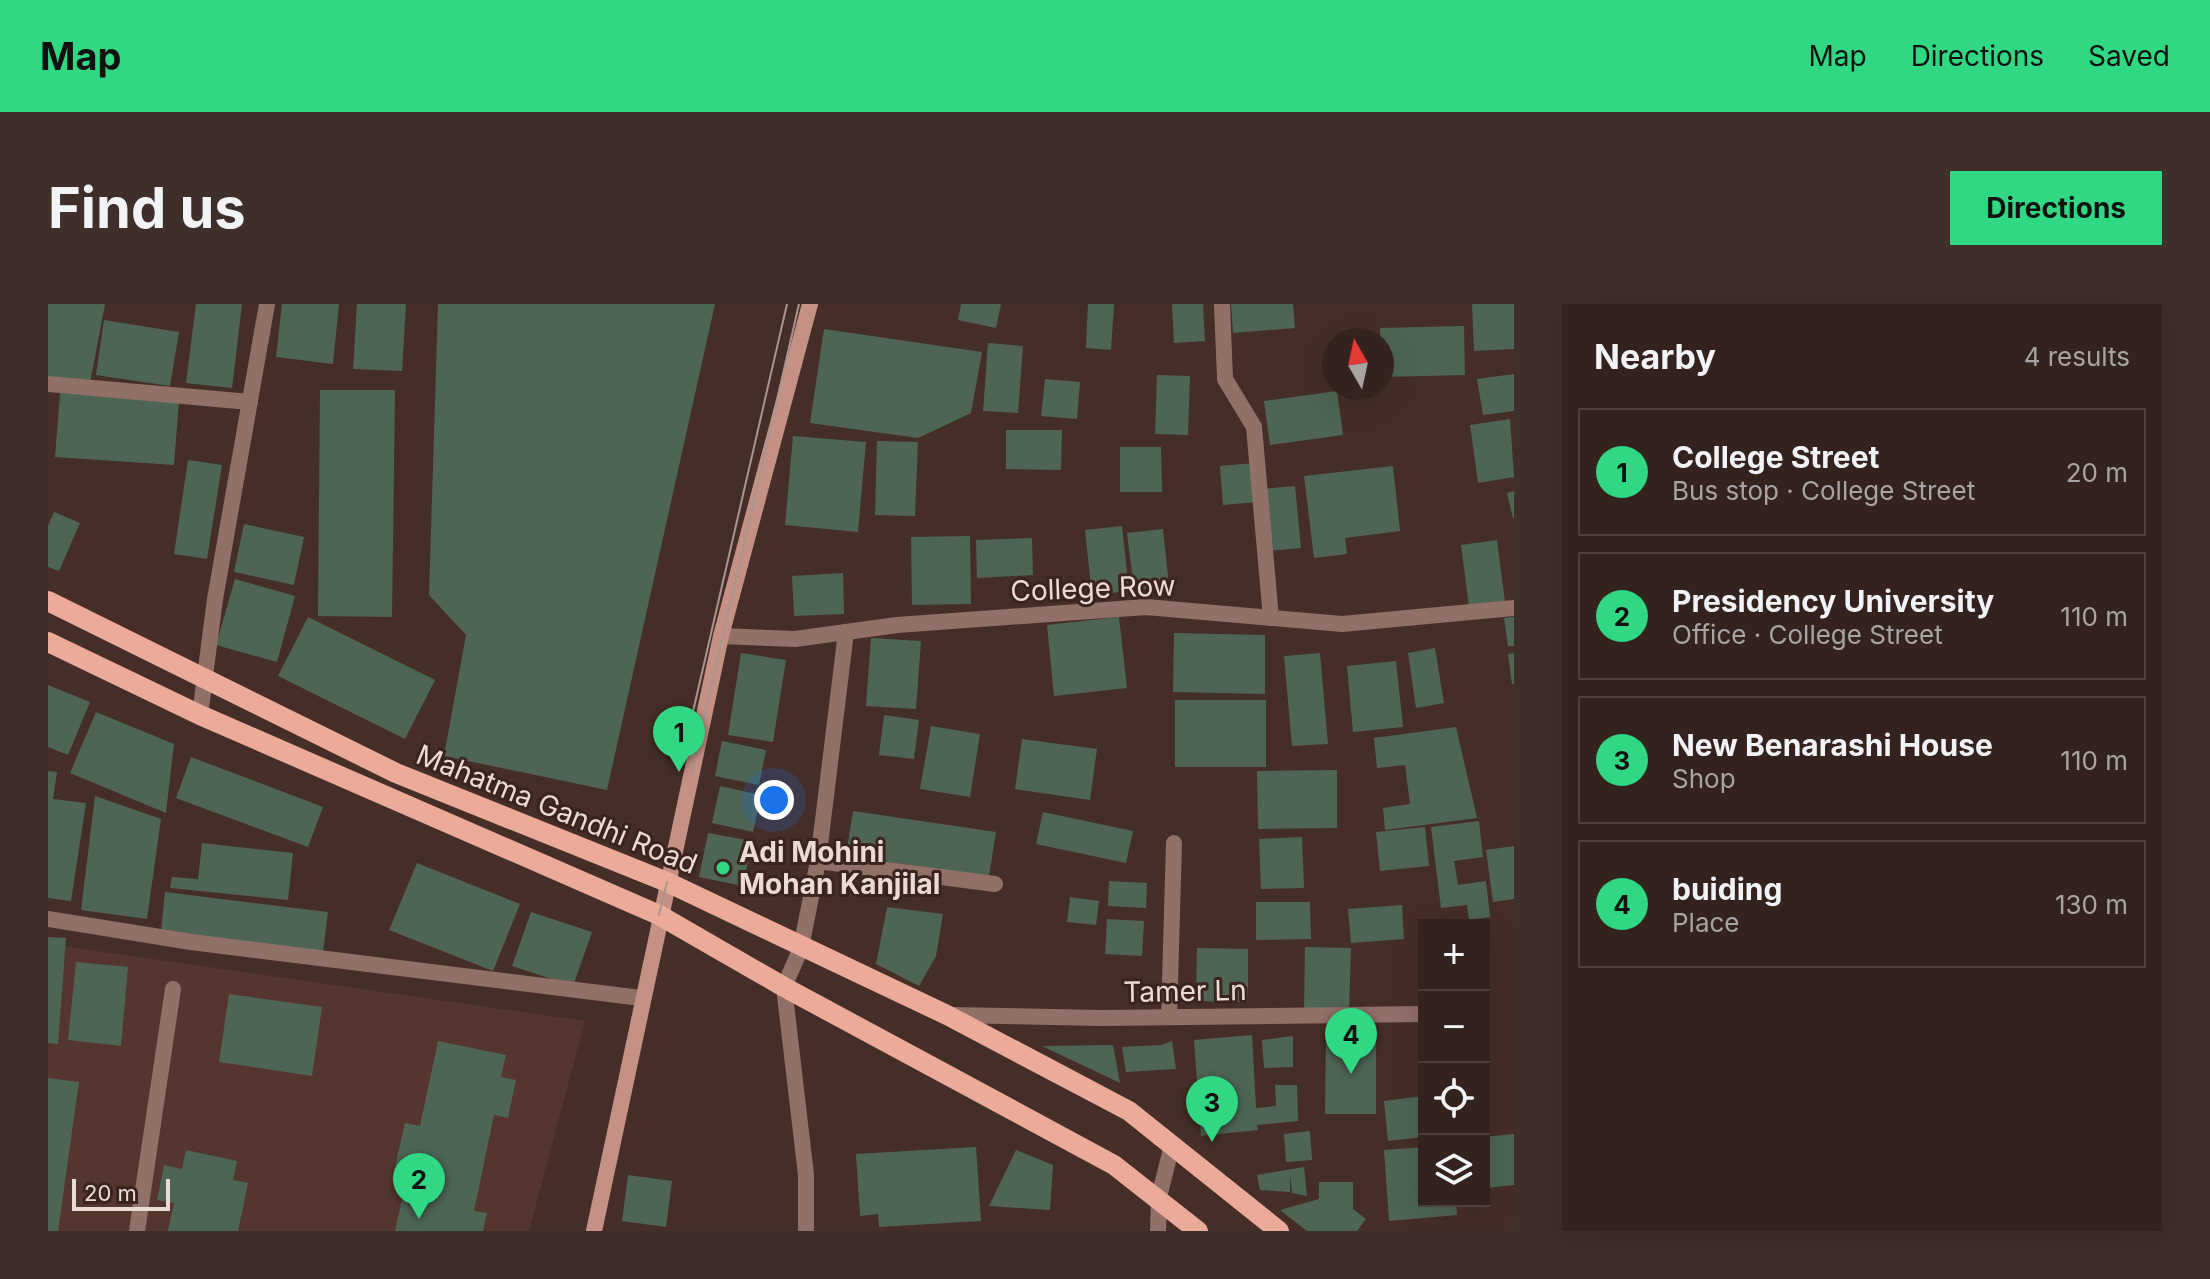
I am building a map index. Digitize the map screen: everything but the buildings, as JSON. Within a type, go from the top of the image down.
[{"type":"main road","points":[[594,1231],[641,998],[721,636],[810,304]]},
{"type":"main road","name":"Mahatma Gandhi Road","points":[[48,601],[396,773],[667,882],[947,1015],[1129,1111],[1279,1231]]},
{"type":"main road","name":"Mahatma Gandhi Road","points":[[48,642],[200,715],[659,915],[784,987],[1114,1165],[1159,1197],[1198,1231]]},
{"type":"street","points":[[200,715],[215,599],[267,304]]},
{"type":"street","points":[[1222,304],[1225,379],[1254,427],[1271,618]]},
{"type":"street","points":[[48,384],[250,402]]},
{"type":"street","name":"College Row","points":[[721,636],[795,639],[1146,607],[1342,624],[1514,608]]},
{"type":"street","points":[[806,1231],[806,1175],[784,987],[801,948],[818,861],[846,632]]},
{"type":"street","points":[[1169,1017],[1174,843]]},
{"type":"street","points":[[818,861],[995,884]]},
{"type":"street","points":[[48,919],[191,942],[641,998]]},
{"type":"street","points":[[137,1231],[173,989]]},
{"type":"street","name":"Tamer Ln","points":[[947,1015],[1169,1017],[1418,1014]]},
{"type":"street","points":[[1158,1231],[1159,1197],[1172,1145]]},
{"type":"shaded area","points":[[48,944],[585,1021],[529,1231],[48,1231]]},
{"type":"tram line","points":[[680,768],[787,304]]},
{"type":"tram line","points":[[691,775],[799,304]]},
{"type":"tram line","points":[[659,915],[667,882]]},
{"type":"place","name":"College Street","points":[[679,772]]},
{"type":"place","name":"Adi Mohini Mohan Kanjilal","points":[[723,868]]},
{"type":"place","name":"buiding","points":[[1351,1074]]},
{"type":"place","name":"New Benarashi House","points":[[1212,1142]]},
{"type":"place","name":"Presidency University","points":[[419,1219]]}]
